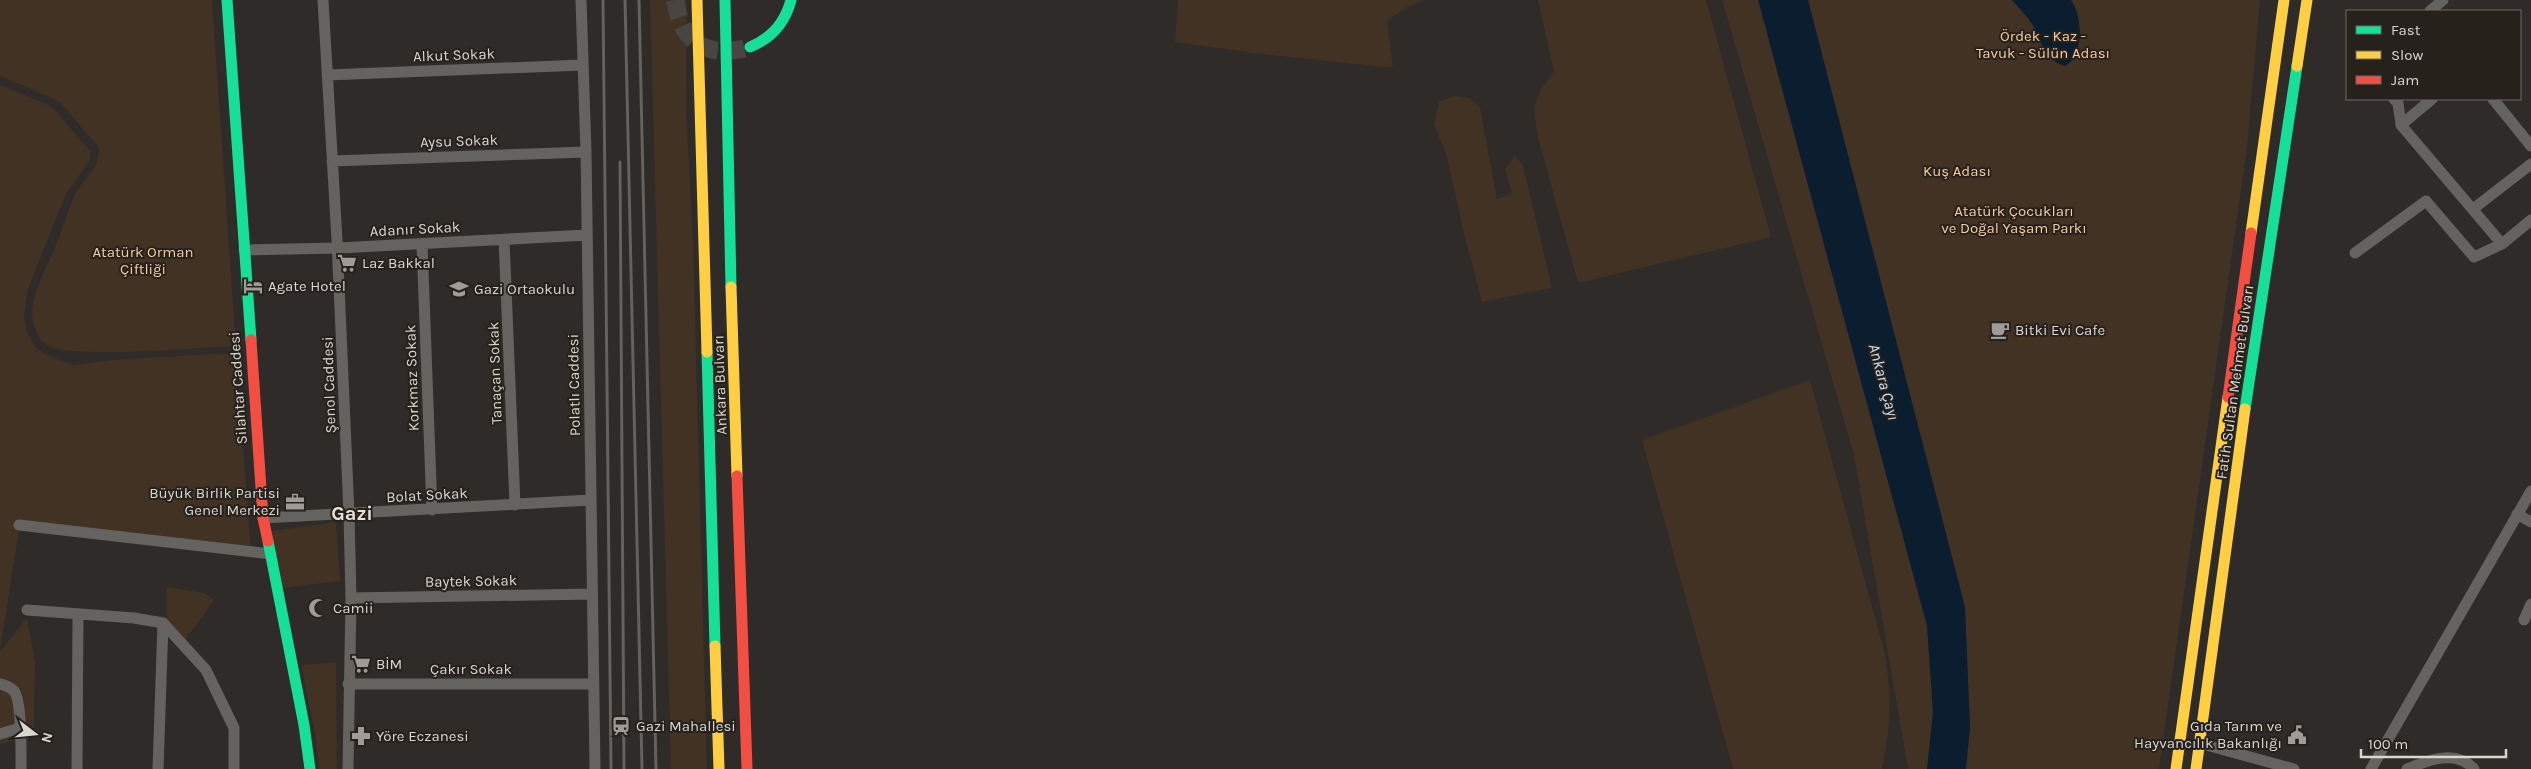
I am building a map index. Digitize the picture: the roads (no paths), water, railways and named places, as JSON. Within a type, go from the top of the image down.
[{"type":"main road","name":"Silahtar Caddesi","points":[[227,0],[263,518],[310,769]]},
{"type":"main road","name":"Ankara Bulvarı","points":[[697,0],[719,769]]},
{"type":"main road","name":"Ankara Bulvarı","points":[[725,0],[732,313],[747,769]]},
{"type":"main road","points":[[750,47],[768,39],[777,30],[785,18],[791,0]]},
{"type":"main road","name":"Fatih Sultan Mehmet Bulvarı","points":[[2176,769],[2284,0]]},
{"type":"main road","name":"Fatih Sultan Mehmet Bulvarı","points":[[2196,769],[2241,442],[2307,0]]},
{"type":"street","name":"Şenol Caddesi","points":[[323,0],[338,248],[349,514],[351,598],[348,769]]},
{"type":"street","name":"Polatlı Caddesi","points":[[581,0],[586,152],[595,769]]},
{"type":"street","points":[[2431,10],[2443,0]]},
{"type":"street","name":"Alkut Sokak","points":[[327,75],[583,65]]},
{"type":"street","points":[[2395,100],[2398,103],[2401,125],[2502,244]]},
{"type":"street","points":[[2401,125],[2431,100]]},
{"type":"street","points":[[2493,100],[2531,146]]},
{"type":"street","name":"Aysu Sokak","points":[[332,161],[586,152]]},
{"type":"street","points":[[2473,209],[2531,164]]},
{"type":"street","points":[[2355,253],[2426,200],[2474,257],[2502,244],[2531,220]]},
{"type":"street","name":"Adanır Sokak","points":[[244,250],[338,248],[587,235]]},
{"type":"street","name":"Tanaçan Sokak","points":[[504,239],[515,505]]},
{"type":"street","name":"Korkmaz Sokak","points":[[422,244],[432,510]]},
{"type":"street","points":[[2372,769],[2531,491]]},
{"type":"street","name":"Bolat Sokak","points":[[263,518],[591,500]]},
{"type":"street","points":[[2517,514],[2531,522]]},
{"type":"street","points":[[20,525],[271,554]]},
{"type":"street","name":"Baytek Sokak","points":[[351,598],[592,594]]},
{"type":"street","points":[[2524,620],[2531,604]]},
{"type":"street","points":[[27,610],[134,618],[163,623],[206,670],[234,728],[234,769]]},
{"type":"street","points":[[77,769],[78,615]]},
{"type":"street","points":[[158,769],[163,623]]},
{"type":"street","points":[[0,684],[9,687],[15,692],[20,728],[21,769]]},
{"type":"street","name":"Çakır Sokak","points":[[348,684],[593,684]]},
{"type":"street","points":[[0,734],[20,728]]},
{"type":"street","points":[[2199,743],[2294,769]]},
{"type":"street","points":[[2407,769],[2425,762],[2454,757],[2468,763],[2474,769]]},
{"type":"water","name":"Ankara Çayı","points":[[1758,0],[1808,0],[1965,607],[1970,727],[1966,769],[1927,769],[1933,712],[1927,626]]},
{"type":"water","points":[[2012,0],[2071,0],[2078,16],[2080,35],[2076,54],[2071,61],[2065,66],[2048,55],[2032,24]]},
{"type":"tunnel","points":[[675,0],[678,15],[684,28],[699,45],[721,51],[750,47]]},
{"type":"railway","points":[[603,0],[611,769]]},
{"type":"railway","points":[[625,0],[642,769]]},
{"type":"railway","points":[[639,0],[656,769]]},
{"type":"railway","points":[[620,162],[624,769]]},
{"type":"place","name":"Laz Bakkal","points":[[347,263]]},
{"type":"place","name":"Agate Hotel","points":[[253,286]]},
{"type":"place","name":"Gazi Ortaokulu","points":[[459,289]]},
{"type":"place","name":"Bitki Evi Cafe","points":[[2000,330]]},
{"type":"place","name":"Büyük Birlik Partisi Genel Merkezi","points":[[295,502]]},
{"type":"place","name":"Camii","points":[[318,608]]},
{"type":"place","name":"BİM","points":[[361,664]]},
{"type":"place","name":"Gazi Mahallesi","points":[[621,726]]},
{"type":"place","name":"Gıda Tarım ve Hayvancılık Bakanlığı","points":[[2297,735]]},
{"type":"place","name":"Yöre Eczanesi","points":[[361,736]]},
{"type":"district","name":"Gazi","points":[[352,513]]},
{"type":"park label","name":"Ördek - Kaz - Tavuk - Sülün Adası","points":[[2043,44]]},
{"type":"park label","name":"Kuş Adası","points":[[1957,171]]},
{"type":"park label","name":"Atatürk Çocukları ve Doğal Yaşam Parkı","points":[[2014,220]]},
{"type":"park label","name":"Atatürk Orman Çiftliği","points":[[143,260]]}]
